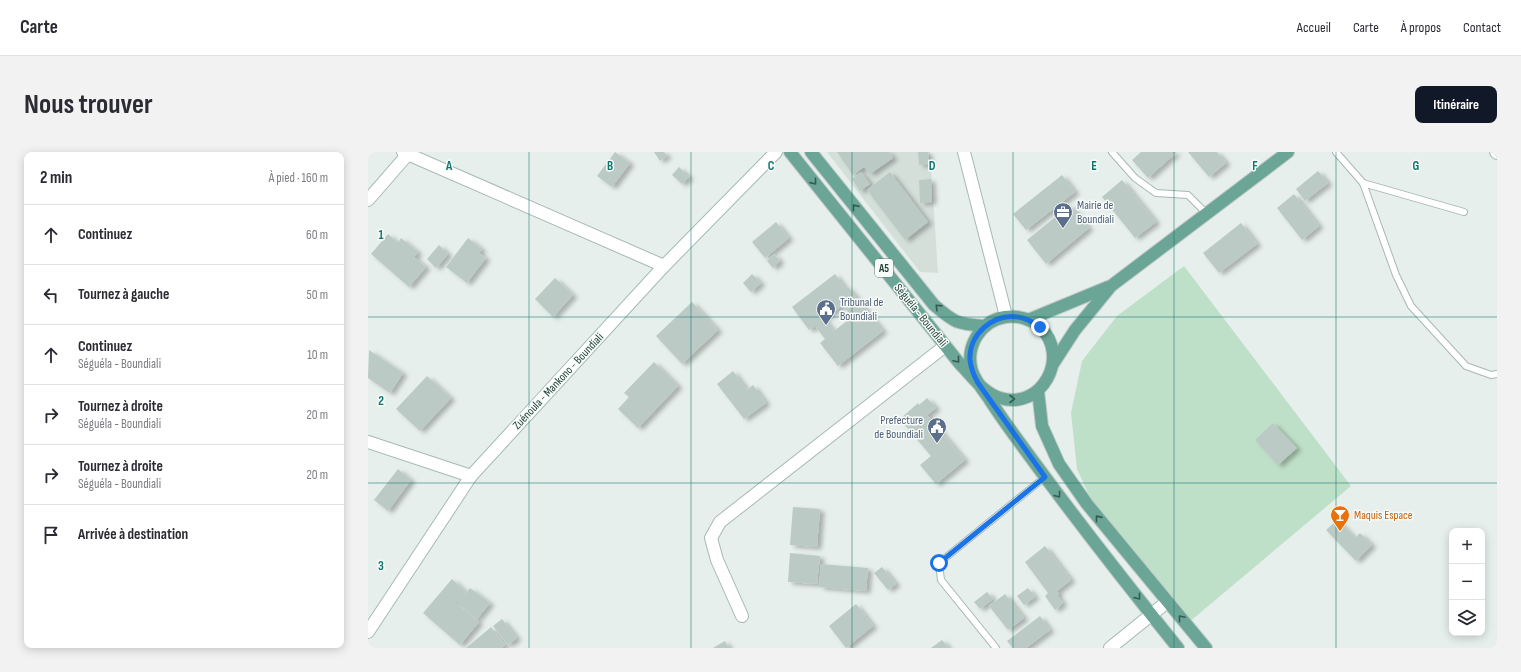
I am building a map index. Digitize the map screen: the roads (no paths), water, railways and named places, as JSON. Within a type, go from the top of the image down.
[{"type":"main road","name":"Séguéla - Boundiali","points":[[790,152],[946,346],[978,383],[988,392],[1000,398],[1013,400],[1026,397],[1038,391]]},
{"type":"main road","name":"Séguéla - Boundiali","points":[[811,152],[934,305],[952,321],[964,325],[985,326]]},
{"type":"main road","points":[[1206,648],[1087,504],[1059,464],[1042,426],[1038,391],[1045,383],[1053,364],[1075,330],[1111,286],[1288,152]]},
{"type":"main road","points":[[1028,320],[1111,286]]},
{"type":"main road","name":"Séguéla - Boundiali","points":[[978,383],[972,372],[970,360],[971,347],[976,336],[985,326],[994,320],[1006,316]]},
{"type":"main road","points":[[1006,316],[1017,316],[1040,327],[1048,338],[1053,350],[1053,364]]},
{"type":"main road","points":[[978,383],[1045,477],[1178,648]]},
{"type":"street","name":"Zuénoula - Mankono - Boundiali","points":[[368,632],[471,476],[664,266],[776,152]]},
{"type":"street","points":[[964,152],[1006,316]]},
{"type":"street","points":[[368,200],[406,153],[664,266]]},
{"type":"street","points":[[742,616],[717,560],[711,538],[720,522],[946,346]]},
{"type":"street","points":[[368,442],[471,476]]},
{"type":"street","points":[[1110,648],[1167,602]]},
{"type":"lane","points":[[1112,152],[1135,178],[1156,193],[1188,195],[1207,214]]},
{"type":"lane","points":[[1336,152],[1363,183],[1396,275],[1411,306],[1466,366],[1490,375],[1497,374]]},
{"type":"lane","points":[[1363,183],[1464,212]]},
{"type":"lane","points":[[996,648],[941,580],[939,563],[1045,477]]},
{"type":"place","name":"Mairie de Boundiali","points":[[1063,229]]},
{"type":"place","name":"Tribunal de Boundiali","points":[[826,326]]},
{"type":"place","name":"Prefecture de Boundiali","points":[[937,444]]},
{"type":"place","name":"Maquis Espace","points":[[1340,532]]}]
